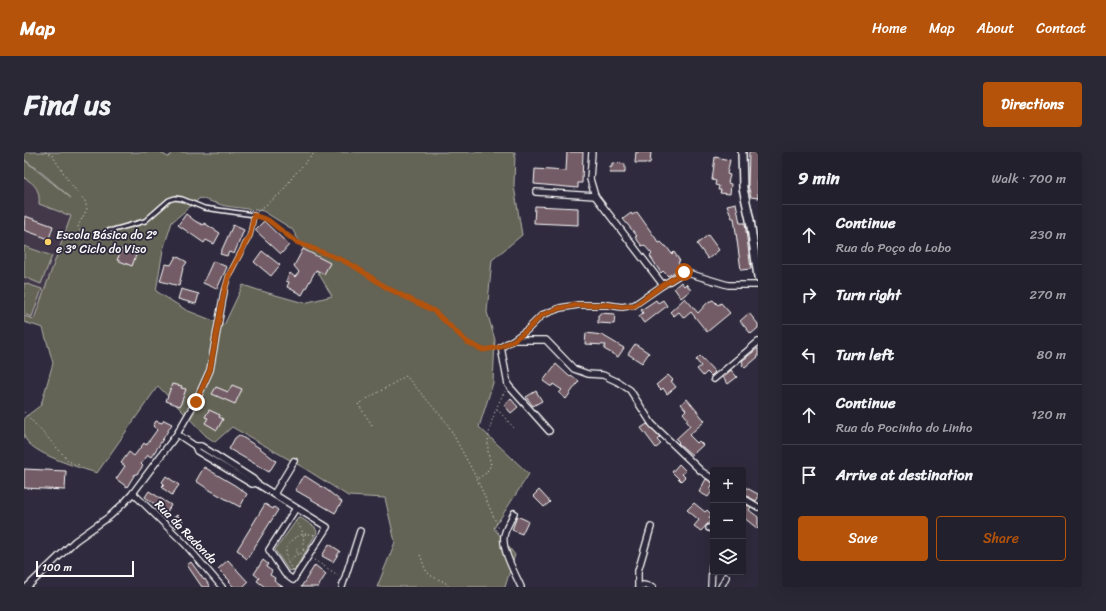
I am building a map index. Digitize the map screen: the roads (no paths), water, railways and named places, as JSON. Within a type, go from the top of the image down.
[{"type":"street","points":[[592,152],[590,178],[595,196],[663,285]]},
{"type":"street","points":[[742,152],[742,188],[750,220],[758,277]]},
{"type":"street","points":[[536,192],[595,196]]},
{"type":"street","points":[[549,431],[508,385],[501,347],[514,340],[527,330],[542,315],[560,308],[578,305],[608,305],[622,307],[634,306],[684,272],[728,285],[758,285]]},
{"type":"street","points":[[27,587],[75,541],[110,516],[133,493],[178,434],[196,402],[210,370],[224,292]]},
{"type":"street","points":[[514,340],[546,340],[574,369],[588,374],[603,375],[630,390],[652,424],[701,471],[710,477]]},
{"type":"street","points":[[714,379],[758,342]]},
{"type":"street","points":[[178,434],[195,446],[201,446],[253,479],[256,483],[327,527],[293,580],[285,574],[269,550],[296,508]]},
{"type":"street","points":[[274,494],[294,461]]},
{"type":"street","name":"Rua da Redonda","points":[[133,493],[185,544],[222,587]]},
{"type":"street","points":[[746,500],[758,507]]},
{"type":"street","points":[[514,513],[504,535],[504,543],[520,587]]},
{"type":"street","points":[[651,527],[638,571],[639,587],[643,585],[653,587]]},
{"type":"street","points":[[342,587],[360,531]]},
{"type":"street","points":[[711,587],[712,575]]},
{"type":"street","points":[[721,587],[726,577]]},
{"type":"lane","points":[[107,231],[145,221],[169,200],[175,198],[182,199],[204,208],[254,215],[250,235],[229,275],[224,292]]},
{"type":"place","name":"Escola Básica do 2º e 3º Ciclo do Viso","points":[[48,242]]}]
